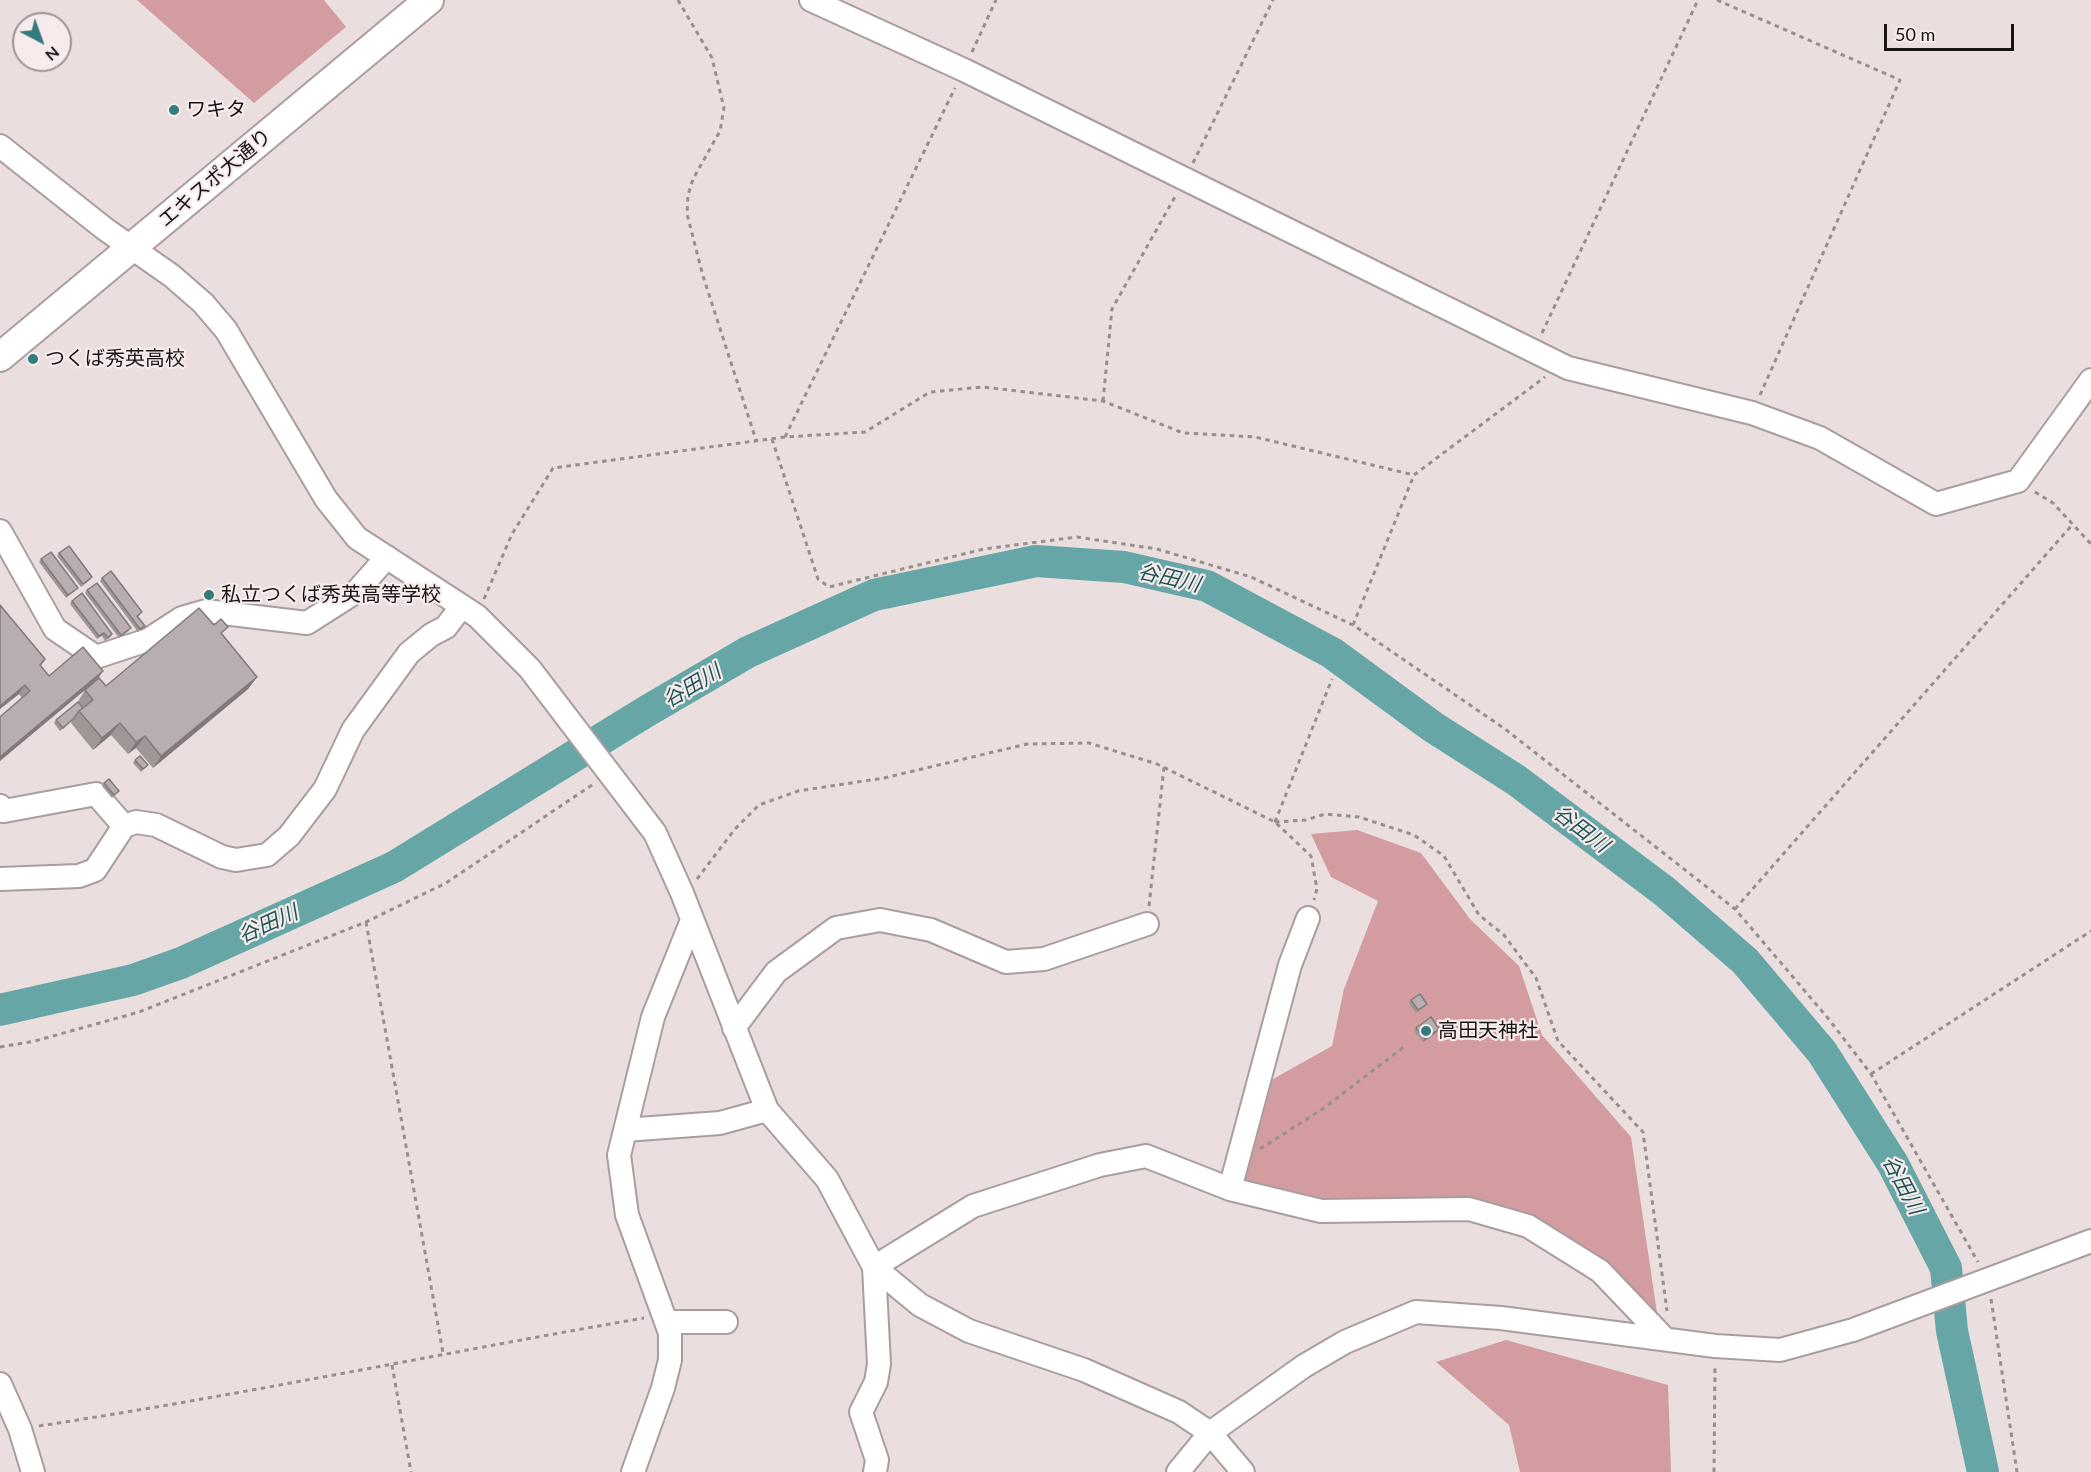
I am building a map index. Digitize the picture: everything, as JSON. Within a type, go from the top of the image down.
[{"type":"main road","name":"エキスポ大通り","points":[[0,357],[429,0]]},
{"type":"street","points":[[811,0],[964,70],[1568,368],[1752,413],[1820,438],[1936,504],[2018,481],[2091,380]]},
{"type":"street","points":[[0,146],[105,229],[180,282],[226,330],[326,499],[357,538],[470,611],[530,669],[655,833],[682,893],[767,1110],[827,1179],[874,1268],[920,1305],[969,1331],[1084,1370],[1179,1412],[1210,1433],[1243,1472]]},
{"type":"street","points":[[0,531],[55,629],[96,657],[148,640],[182,618],[206,611],[307,623],[357,591],[387,557]]},
{"type":"street","points":[[0,879],[79,876],[94,870],[123,826],[136,822],[156,825],[229,859],[267,855],[289,836],[326,789],[353,730],[409,653],[431,635],[470,611]]},
{"type":"street","points":[[0,806],[4,811],[96,794],[123,826]]},
{"type":"street","points":[[1230,1189],[1290,965],[1308,918]]},
{"type":"street","points":[[633,1472],[663,1388],[670,1360],[670,1333],[627,1215],[619,1155],[653,1017],[692,920]]},
{"type":"street","points":[[734,1028],[776,972],[836,928],[880,920],[931,930],[1006,962],[1044,959],[1147,924]]},
{"type":"street","points":[[625,1130],[720,1123],[767,1110]]},
{"type":"street","points":[[874,1268],[973,1206],[1100,1165],[1146,1156],[1230,1189],[1322,1211],[1469,1209],[1528,1226],[1600,1272],[1667,1339]]},
{"type":"street","points":[[1178,1472],[1210,1433],[1304,1366],[1345,1342],[1416,1312],[1501,1318],[1715,1346],[1780,1350],[1853,1330],[2091,1242]]},
{"type":"street","points":[[874,1268],[879,1365],[876,1382],[861,1412],[877,1460],[875,1472]]},
{"type":"street","points":[[665,1318],[726,1322]]},
{"type":"street","points":[[0,1384],[10,1430],[33,1472]]},
{"type":"path","points":[[678,0],[712,58],[724,108],[720,131],[693,179],[688,195],[687,214],[706,287],[756,441]]},
{"type":"path","points":[[785,437],[996,0]]},
{"type":"path","points":[[1103,401],[1112,309],[1186,179],[1273,0]]},
{"type":"path","points":[[1533,351],[1698,0]]},
{"type":"path","points":[[1717,0],[1900,80],[1752,413]]},
{"type":"path","points":[[1353,625],[1414,476],[1552,372],[1568,368]]},
{"type":"path","points":[[470,611],[512,534],[553,468],[785,437],[865,432],[930,392],[983,387],[1103,401],[1184,433],[1255,437],[1414,476]]},
{"type":"path","points":[[772,439],[818,579],[829,587],[984,549],[1077,537],[1156,549],[1251,577],[1353,625],[1504,729],[1735,909],[1827,1017],[1871,1074],[1985,1281],[2017,1472]]},
{"type":"path","points":[[2018,481],[2053,503],[2091,544]]},
{"type":"path","points":[[1735,909],[2072,525]]},
{"type":"path","points":[[1275,822],[1332,679]]},
{"type":"path","points":[[682,893],[700,876],[735,829],[759,805],[798,791],[884,778],[1027,744],[1089,743],[1164,767],[1275,822],[1311,856],[1317,889],[1308,918]]},
{"type":"path","points":[[1147,924],[1164,767]]},
{"type":"path","points":[[0,1047],[35,1041],[139,1012],[366,922],[446,883],[609,774]]},
{"type":"path","points":[[1275,822],[1306,820],[1325,814],[1359,817],[1414,836],[1444,856],[1479,915],[1504,935],[1536,978],[1558,1041],[1643,1132],[1665,1286],[1667,1339]]},
{"type":"path","points":[[366,922],[443,1353]]},
{"type":"path","points":[[1871,1074],[2091,931]]},
{"type":"path","points":[[1236,1164],[1324,1108],[1405,1046]]},
{"type":"path","points":[[10,1430],[175,1406],[392,1365],[443,1353],[665,1318]]},
{"type":"path","points":[[1714,1472],[1715,1346]]},
{"type":"path","points":[[392,1365],[411,1472]]},
{"type":"shaded area","points":[[137,0],[324,0],[346,27],[254,103]]},
{"type":"shaded area","points":[[1357,830],[1421,853],[1470,919],[1519,966],[1542,1035],[1631,1137],[1657,1313],[1603,1264],[1528,1217],[1335,1205],[1239,1188],[1266,1083],[1332,1046],[1344,989],[1378,901],[1331,877],[1311,834]]},
{"type":"shaded area","points":[[1506,1340],[1668,1385],[1671,1472],[1520,1472],[1509,1425],[1436,1362]]},
{"type":"building","points":[[69,546],[92,577],[83,584],[59,553]]},
{"type":"building","points":[[51,552],[78,588],[68,595],[41,559]]},
{"type":"building","points":[[111,571],[142,612],[137,616],[145,626],[140,629],[102,578]]},
{"type":"building","points":[[97,583],[131,628],[121,635],[87,590]]},
{"type":"building","points":[[82,593],[112,634],[108,638],[104,633],[99,636],[72,601]]},
{"type":"building","points":[[0,605],[45,659],[40,665],[49,676],[83,647],[103,671],[0,757],[0,717],[30,691],[25,685],[0,706]]},
{"type":"building","points":[[199,608],[214,625],[221,619],[228,627],[221,633],[257,677],[161,756],[145,736],[136,742],[120,723],[102,738],[79,711],[93,700],[85,690],[99,678],[106,686]]},
{"type":"building","points":[[78,702],[83,708],[63,728],[56,720]]},
{"type":"building","points":[[140,756],[148,765],[143,769],[135,760]]},
{"type":"building","points":[[109,779],[119,791],[114,795],[104,783]]},
{"type":"building","points":[[1420,994],[1427,1004],[1418,1010],[1411,1000]]},
{"type":"building","name":"高田天神社","points":[[1431,1017],[1439,1029],[1425,1039],[1416,1028]]},
{"type":"waterway","name":"谷田川","points":[[0,1010],[133,980],[181,963],[394,867],[647,711],[748,652],[874,595],[1036,561],[1124,567],[1207,586],[1332,653],[1433,727],[1516,780],[1664,891],[1745,961],[1822,1052],[1893,1164],[1946,1268],[1952,1331],[1983,1472]]},
{"type":"place","name":"ワキタ","points":[[174,110]]},
{"type":"place","name":"つくば秀英高校","points":[[33,359]]},
{"type":"place","name":"私立つくば秀英高等学校","points":[[209,595]]},
{"type":"place","name":"高田天神社","points":[[1426,1031]]}]
